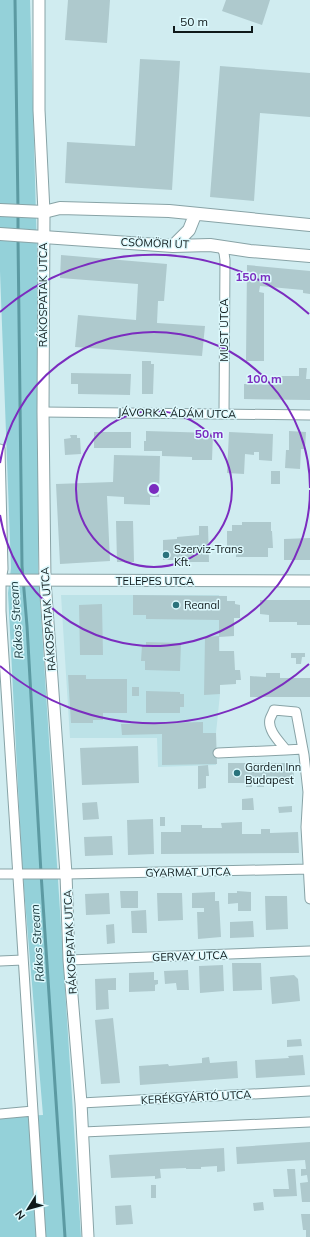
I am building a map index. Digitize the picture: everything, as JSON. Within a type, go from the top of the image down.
[{"type":"main road","points":[[0,210],[44,212],[60,208],[169,211],[195,215],[310,225]]},
{"type":"main road","points":[[195,215],[195,234],[201,245]]},
{"type":"main road","points":[[173,246],[189,230],[195,215]]},
{"type":"main road","name":"CSÖMÖRI ÚT","points":[[2,234],[173,246],[221,246],[250,251],[310,256]]},
{"type":"street","name":"RÁKOSPATAK UTCA","points":[[39,0],[39,110],[44,212],[39,236],[45,581],[66,874],[69,960],[83,1132],[88,1237]]},
{"type":"street","name":"MUST UTCA","points":[[221,246],[225,260],[224,414]]},
{"type":"street","name":"JÁVORKA ÁDÁM UTCA","points":[[43,412],[310,415]]},
{"type":"street","points":[[0,448],[4,580],[1,611],[41,1237]]},
{"type":"street","name":"TELEPES UTCA","points":[[4,580],[310,581]]},
{"type":"street","points":[[286,750],[270,728],[270,719],[274,710],[296,712],[303,749],[308,792],[306,827],[310,899]]},
{"type":"street","points":[[218,753],[303,749]]},
{"type":"street","name":"GYARMAT UTCA","points":[[0,874],[309,869]]},
{"type":"street","name":"GERVAY UTCA","points":[[69,960],[310,951]]},
{"type":"street","points":[[0,961],[23,960]]},
{"type":"street","name":"KERÉKGYÁRTÓ UTCA","points":[[81,1103],[310,1091]]},
{"type":"street","points":[[0,1114],[33,1111]]},
{"type":"street","points":[[83,1132],[310,1122]]},
{"type":"shaded area","points":[[0,0],[30,0],[37,251],[39,411],[38,569],[81,1237],[0,1237],[0,1117],[43,1115],[22,865],[8,593],[11,568],[0,271]]},
{"type":"shaded area","points":[[61,595],[219,595],[220,694],[216,733],[216,765],[158,767],[157,738],[70,738]]},
{"type":"building","points":[[68,0],[110,0],[107,43],[65,40]]},
{"type":"building","points":[[226,0],[270,0],[262,25],[222,11]]},
{"type":"building","points":[[140,59],[180,61],[172,190],[65,183],[67,142],[135,146]]},
{"type":"building","points":[[220,66],[310,73],[310,117],[260,113],[254,201],[210,197]]},
{"type":"building","points":[[61,255],[167,264],[164,301],[158,301],[157,323],[205,326],[202,356],[75,347],[78,315],[136,320],[138,284],[60,278]]},
{"type":"building","points":[[247,265],[310,271],[310,294],[303,293],[303,290],[260,286],[259,292],[264,293],[264,361],[246,361]]},
{"type":"building","points":[[142,361],[151,361],[151,364],[154,364],[153,394],[142,394]]},
{"type":"building","points":[[299,368],[307,368],[306,379],[310,379],[310,400],[244,399],[244,384],[277,385],[277,376],[299,376]]},
{"type":"building","points":[[71,373],[131,374],[130,395],[78,394],[78,384],[71,384]]},
{"type":"building","points":[[146,431],[213,433],[212,460],[192,460],[192,457],[162,456],[162,451],[144,451]]},
{"type":"building","points":[[289,431],[306,432],[305,449],[301,449],[300,469],[285,468],[286,450],[289,450]]},
{"type":"building","points":[[94,432],[131,432],[131,448],[94,448]]},
{"type":"building","points":[[229,432],[273,434],[272,461],[259,460],[259,452],[254,452],[254,455],[245,454],[244,474],[227,473]]},
{"type":"building","points":[[70,435],[77,435],[77,438],[80,438],[81,454],[65,455],[64,439],[71,438]]},
{"type":"building","points":[[114,455],[160,456],[159,497],[150,497],[150,505],[124,504],[124,497],[107,496],[110,561],[60,564],[56,484],[113,482]]},
{"type":"building","points":[[271,471],[280,471],[280,484],[271,484]]},
{"type":"building","points":[[116,521],[133,521],[134,562],[117,562]]},
{"type":"building","points":[[242,522],[271,522],[273,548],[268,548],[268,557],[236,557],[236,554],[232,554],[232,549],[227,549],[227,531],[232,531],[232,525],[242,525]]},
{"type":"building","points":[[199,526],[208,526],[209,562],[177,562],[177,560],[163,560],[163,540],[199,535]]},
{"type":"building","points":[[310,538],[310,560],[284,560],[284,539]]},
{"type":"building","points":[[133,595],[227,596],[227,601],[235,601],[235,604],[240,605],[240,618],[234,618],[234,636],[219,637],[219,651],[234,651],[235,670],[240,670],[241,680],[236,680],[236,684],[220,685],[220,694],[204,695],[205,637],[219,636],[219,620],[146,619],[146,615],[133,615]]},
{"type":"building","points":[[260,600],[310,600],[310,625],[297,625],[297,622],[269,622],[269,615],[260,614]]},
{"type":"building","points":[[102,604],[103,655],[80,655],[79,605]]},
{"type":"building","points":[[146,642],[181,643],[180,671],[145,670],[145,661],[141,661],[142,645],[146,646]]},
{"type":"building","points":[[291,653],[305,653],[305,657],[302,657],[301,664],[296,664],[296,658],[291,658]]},
{"type":"building","points":[[266,673],[280,673],[280,678],[310,678],[310,697],[250,697],[250,676],[266,677]]},
{"type":"building","points":[[68,675],[86,675],[86,679],[127,679],[127,713],[103,713],[103,720],[93,720],[93,723],[71,723]]},
{"type":"building","points":[[132,687],[139,687],[139,696],[132,696]]},
{"type":"building","points":[[146,691],[180,692],[180,694],[184,694],[184,707],[180,707],[180,713],[146,713]]},
{"type":"building","points":[[203,722],[203,733],[216,733],[217,764],[162,765],[162,734],[122,735],[121,724]]},
{"type":"building","points":[[138,746],[139,783],[82,785],[80,748]]},
{"type":"building","points":[[228,763],[293,763],[294,779],[264,780],[264,787],[257,787],[257,780],[252,780],[252,787],[246,787],[246,783],[228,783]]},
{"type":"building","points":[[208,765],[209,776],[206,776],[206,788],[198,789],[198,766]]},
{"type":"building","points":[[253,798],[254,810],[242,810],[242,799]]},
{"type":"building","points":[[97,802],[99,819],[83,820],[82,803]]},
{"type":"building","points":[[292,806],[292,812],[279,813],[278,807]]},
{"type":"building","points":[[160,817],[165,817],[165,826],[160,826]]},
{"type":"building","points":[[153,819],[154,854],[128,855],[127,820]]},
{"type":"building","points":[[242,822],[242,834],[261,834],[261,829],[270,829],[270,833],[298,832],[299,853],[161,854],[161,832],[181,832],[181,825],[202,825],[202,828],[222,828],[221,823]]},
{"type":"building","points":[[112,836],[113,855],[85,856],[84,837]]},
{"type":"building","points":[[120,891],[138,891],[138,908],[121,908]]},
{"type":"building","points":[[237,891],[251,892],[251,911],[238,911],[238,903],[228,904],[228,893],[237,893]]},
{"type":"building","points":[[215,892],[215,901],[219,901],[221,937],[198,939],[197,912],[204,912],[204,908],[192,908],[192,893]]},
{"type":"building","points":[[109,893],[110,914],[86,915],[85,894]]},
{"type":"building","points":[[157,893],[182,893],[183,920],[158,921]]},
{"type":"building","points":[[265,896],[287,896],[288,929],[266,930]]},
{"type":"building","points":[[146,910],[147,933],[132,933],[131,911]]},
{"type":"building","points":[[253,921],[254,937],[230,938],[230,922]]},
{"type":"building","points":[[114,924],[115,943],[107,944],[106,925]]},
{"type":"building","points":[[232,963],[261,963],[262,990],[233,991]]},
{"type":"building","points":[[223,965],[224,991],[200,993],[199,966]]},
{"type":"building","points":[[188,970],[189,990],[177,990],[176,983],[165,984],[164,971]]},
{"type":"building","points":[[154,972],[154,980],[158,980],[158,984],[155,985],[155,991],[129,992],[129,973]]},
{"type":"building","points":[[294,975],[298,979],[300,1001],[272,1004],[270,977]]},
{"type":"building","points":[[116,978],[116,990],[108,990],[109,1009],[96,1010],[95,979]]},
{"type":"building","points":[[113,1018],[120,1083],[101,1084],[95,1020]]},
{"type":"building","points":[[301,1039],[302,1046],[287,1047],[287,1040]]},
{"type":"building","points":[[303,1055],[305,1075],[256,1078],[255,1060],[289,1058],[288,1056]]},
{"type":"building","points":[[209,1057],[210,1063],[237,1061],[238,1078],[140,1085],[139,1066],[168,1064],[169,1066],[202,1063],[202,1058]]},
{"type":"building","points":[[310,1142],[310,1202],[302,1202],[300,1183],[308,1182],[307,1175],[301,1176],[301,1169],[306,1169],[305,1160],[237,1164],[236,1147]]},
{"type":"building","points":[[224,1148],[225,1171],[217,1172],[217,1166],[201,1167],[201,1169],[160,1169],[161,1178],[155,1179],[155,1176],[111,1178],[109,1155]]},
{"type":"building","points":[[287,1169],[295,1169],[297,1196],[274,1197],[273,1189],[289,1189]]},
{"type":"building","points":[[151,1185],[156,1185],[156,1198],[151,1198]]},
{"type":"building","points":[[263,1202],[264,1210],[254,1211],[253,1203]]},
{"type":"building","points":[[131,1205],[133,1224],[116,1225],[115,1206]]},
{"type":"building","points":[[301,1214],[310,1214],[310,1237],[306,1237],[306,1230],[303,1230]]},
{"type":"waterway","name":"Rákos Stream","points":[[15,0],[18,209]]},
{"type":"waterway","name":"Rákos Stream","points":[[18,214],[18,233]]},
{"type":"waterway","name":"Rákos Stream","points":[[18,238],[22,566],[65,1237]]},
{"type":"place","name":"Szerviz-Trans Kft.","points":[[166,555]]},
{"type":"place","name":"Reanal","points":[[176,605]]},
{"type":"place","name":"Garden Inn Budapest","points":[[237,773]]}]
